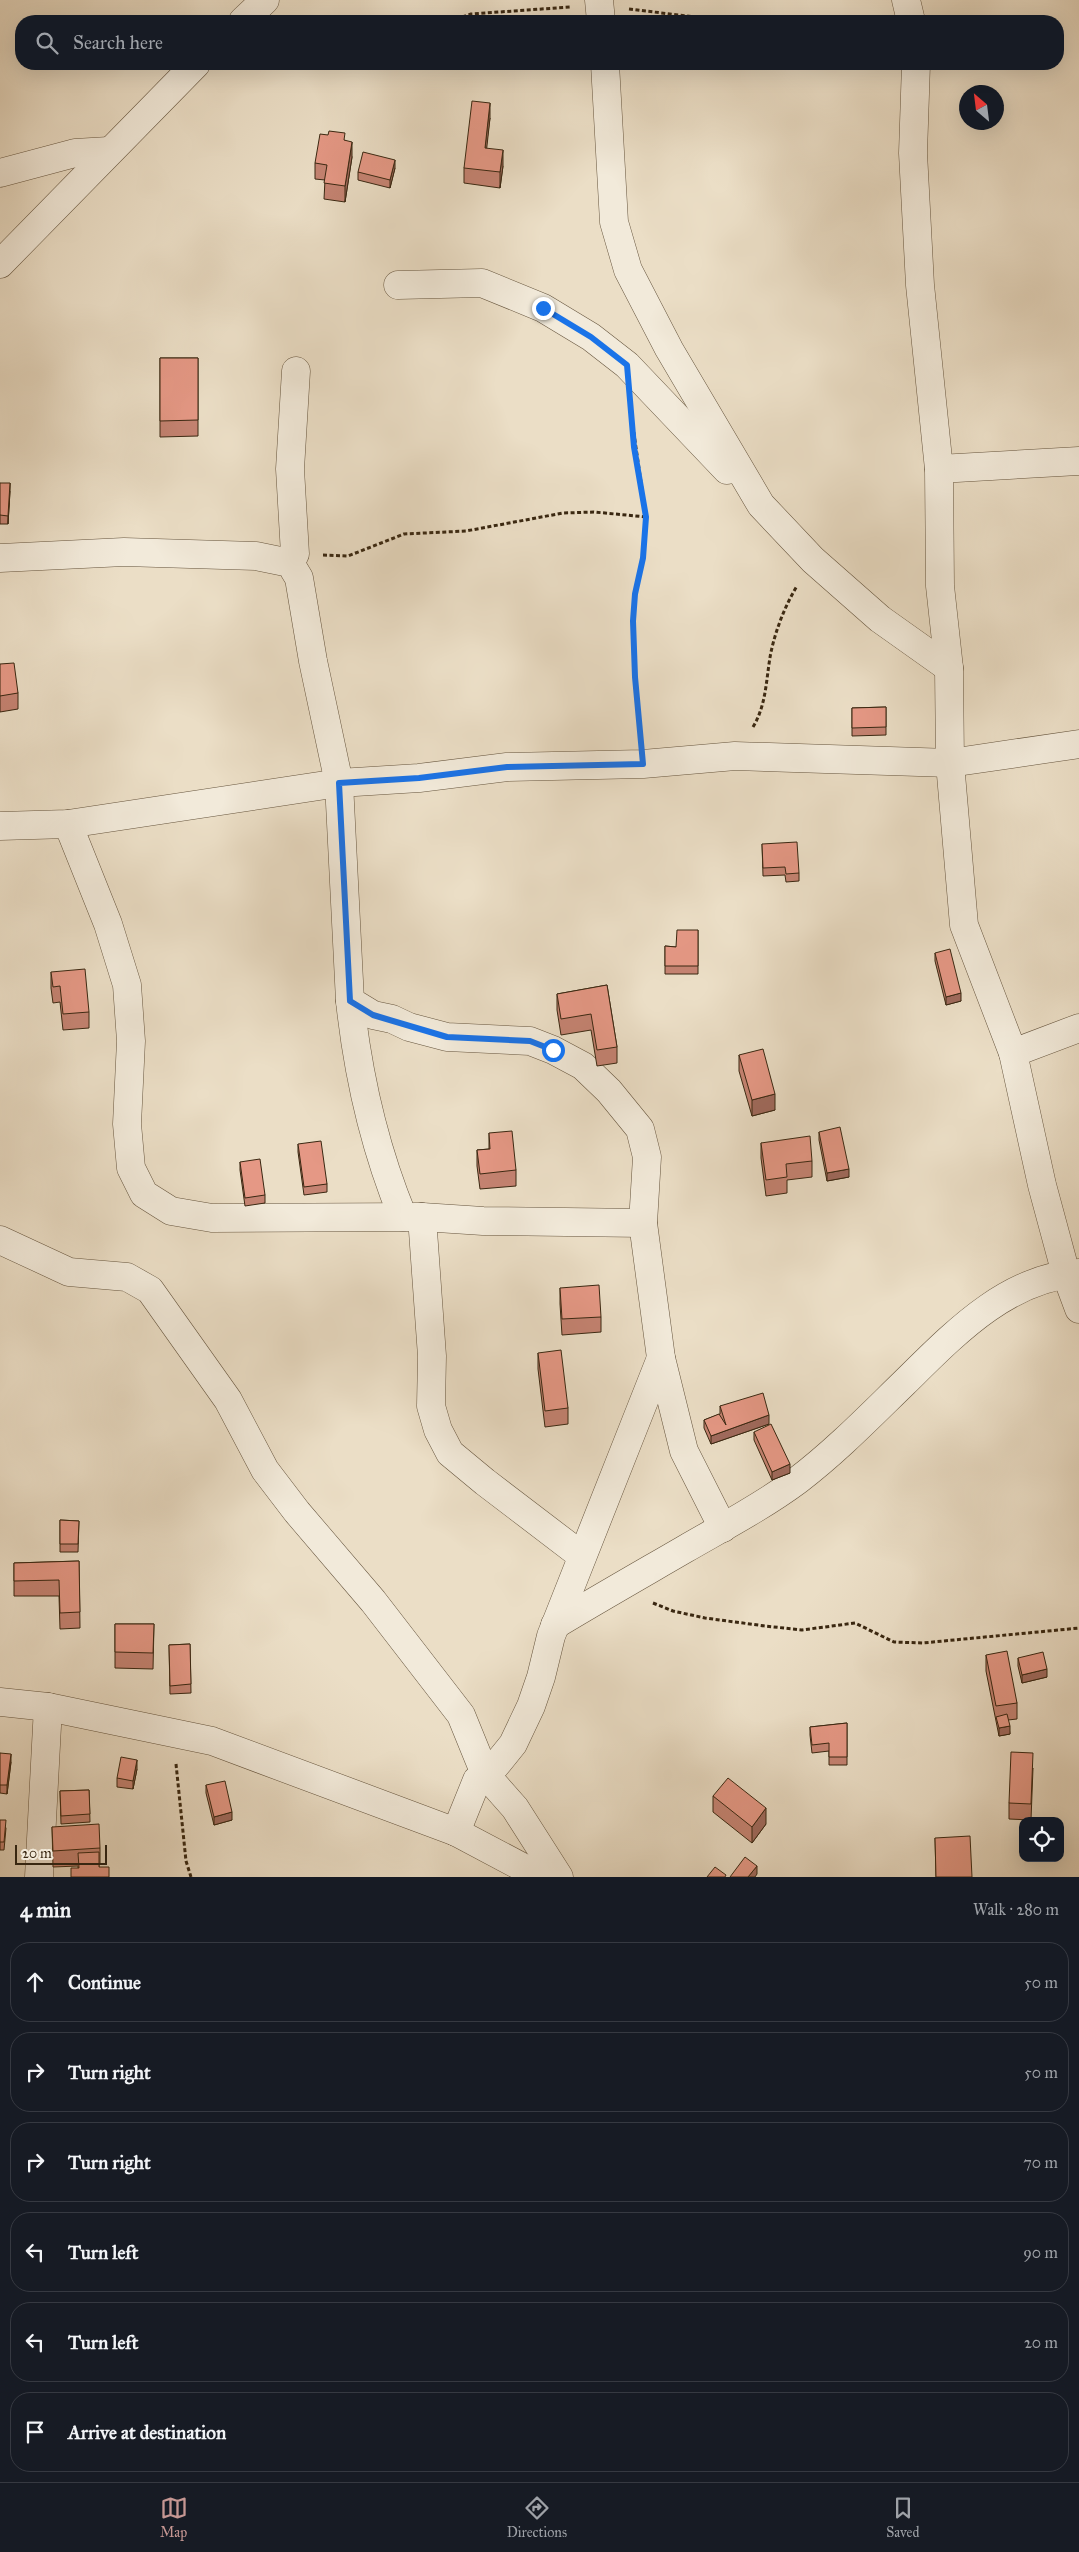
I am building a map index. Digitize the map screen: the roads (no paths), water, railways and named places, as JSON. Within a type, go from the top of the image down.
[{"type":"street","points":[[906,0],[910,15]]},
{"type":"street","points":[[0,264],[190,70]]},
{"type":"street","points":[[605,70],[614,222],[628,270],[669,349],[761,505]]},
{"type":"street","points":[[916,70],[913,153],[920,284],[939,469],[940,586],[949,668],[950,764],[964,925],[1013,1053],[1042,1185],[1072,1274],[1079,1309]]},
{"type":"street","points":[[0,173],[75,153],[110,151]]},
{"type":"street","points":[[398,285],[482,283],[543,308],[591,337],[627,365],[813,560],[880,619],[949,668]]},
{"type":"street","points":[[296,371],[290,469],[293,558],[299,578],[313,661],[339,783],[350,1001],[355,1052],[376,1144],[412,1217],[432,1356],[431,1406],[438,1430],[450,1452],[485,1482],[582,1556]]},
{"type":"street","points":[[939,469],[1079,461]]},
{"type":"street","points":[[0,558],[124,552],[293,558]]},
{"type":"street","points":[[0,826],[68,824],[339,783],[419,778],[507,767],[643,764],[735,756],[950,764],[1079,744]]},
{"type":"street","points":[[68,824],[108,924],[128,986],[131,1041],[127,1124],[131,1168],[144,1194],[171,1211],[212,1218],[412,1217],[483,1222],[643,1223]]},
{"type":"street","points":[[350,1001],[373,1015],[447,1037],[530,1041],[583,1066],[640,1130],[647,1157],[643,1223],[661,1358],[684,1451],[723,1528]]},
{"type":"street","points":[[1013,1053],[1079,1028]]},
{"type":"street","points":[[0,1240],[69,1272],[127,1277],[150,1290],[228,1400],[266,1470],[297,1512],[373,1601],[461,1715],[485,1774],[515,1808],[559,1877]]},
{"type":"street","points":[[555,1625],[723,1528],[798,1480],[868,1418],[955,1333],[978,1315],[1026,1286],[1072,1274]]},
{"type":"street","points":[[456,1832],[477,1780],[496,1765],[512,1744],[531,1706],[555,1625],[661,1358]]},
{"type":"street","points":[[0,1702],[48,1707],[212,1741],[456,1832],[541,1877]]},
{"type":"street","points":[[39,1877],[48,1707]]}]
